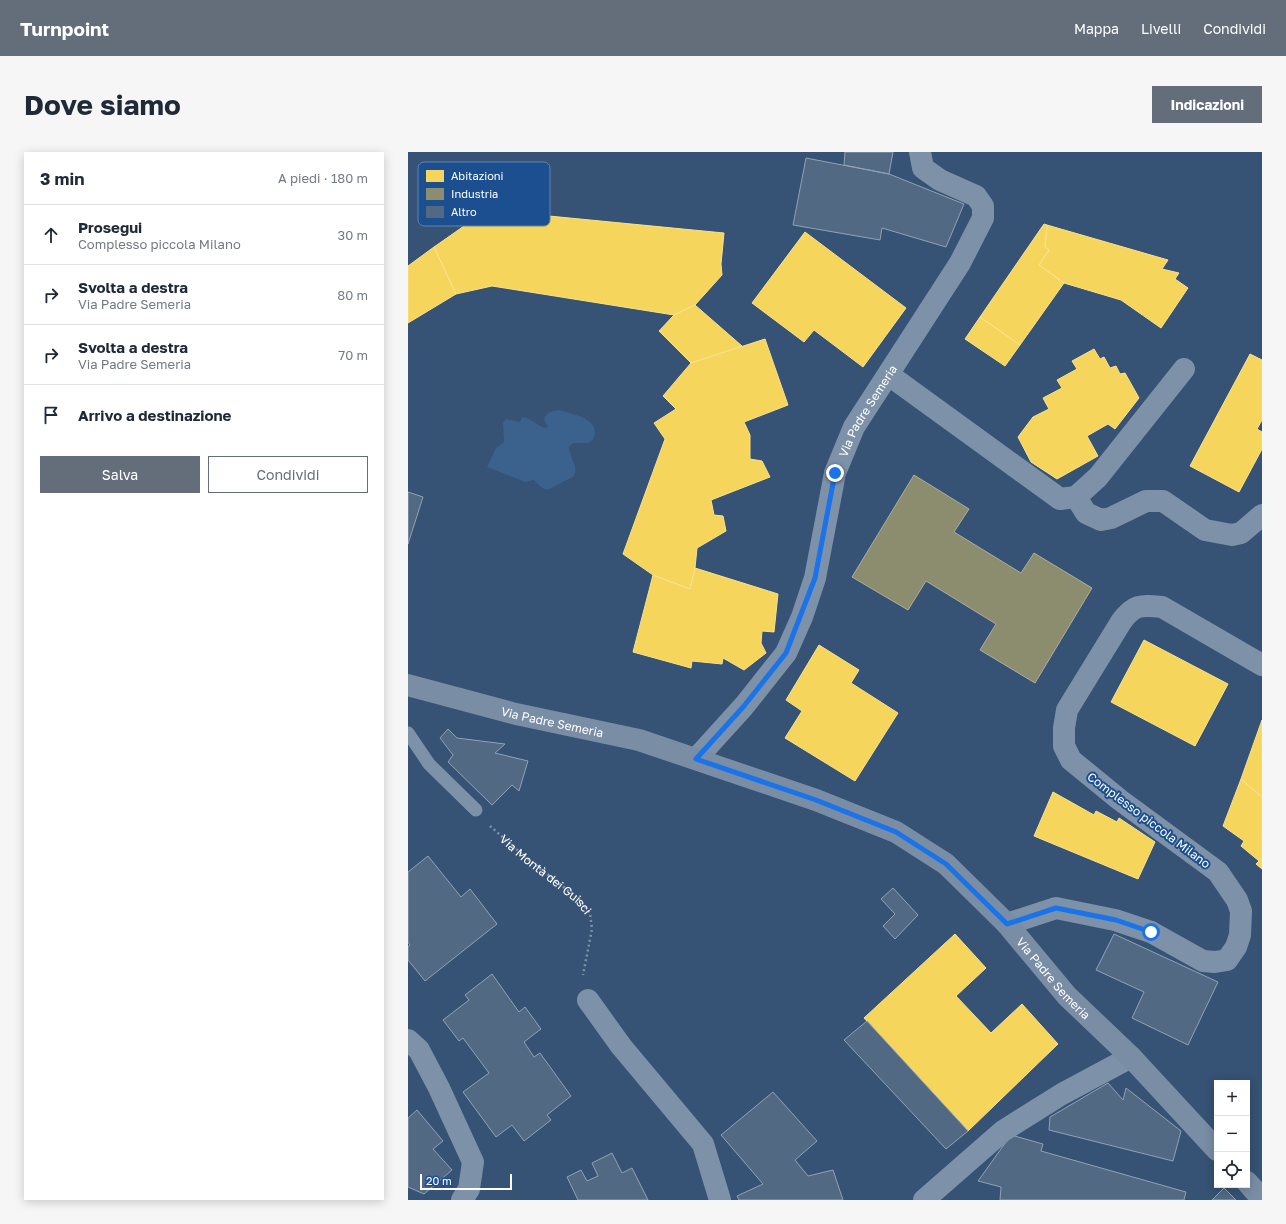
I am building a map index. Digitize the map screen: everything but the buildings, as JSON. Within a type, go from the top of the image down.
[{"type":"main road","name":"Via Padre Semeria","points":[[408,685],[516,714],[639,740],[816,800],[896,832],[946,864],[1007,924],[1067,996],[1131,1057],[1214,1147]]},
{"type":"main road","points":[[1250,1185],[1262,1199]]},
{"type":"street","name":"Via Padre Semeria","points":[[696,759],[744,706],[786,653],[815,578],[835,473],[854,427],[960,264],[983,218],[983,206],[976,196],[940,180],[923,168],[920,152]]},
{"type":"street","points":[[889,375],[1060,499],[1076,497],[1098,477],[1184,369]]},
{"type":"street","points":[[1076,497],[1086,513],[1101,520],[1111,518],[1146,501],[1163,501],[1205,530],[1228,535],[1241,533],[1262,515]]},
{"type":"street","name":"Complesso piccola Milano","points":[[1007,924],[1056,908],[1116,920],[1151,932],[1202,961],[1215,962],[1227,960],[1236,947],[1240,935],[1241,911],[1237,900],[1218,872],[1120,800],[1071,760],[1064,746],[1064,728],[1068,710],[1121,622],[1130,610],[1144,605],[1162,607],[1262,665]]},
{"type":"street","points":[[588,1000],[621,1046],[703,1144],[720,1200]]},
{"type":"street","points":[[408,1040],[419,1050],[439,1088],[473,1162],[469,1189],[462,1200]]},
{"type":"street","points":[[924,1200],[1004,1131],[1062,1094],[1131,1057]]},
{"type":"lane","points":[[408,733],[429,764],[476,810]]},
{"type":"path","name":"Via Montà dei Guisci","points":[[476,810],[492,828],[518,851],[580,899],[590,913],[592,930],[581,980],[588,1000]]},
{"type":"water","points":[[559,410],[579,416],[590,422],[594,427],[595,433],[593,440],[588,443],[573,443],[569,447],[570,455],[575,465],[574,476],[551,488],[545,489],[538,485],[534,480],[525,482],[487,467],[496,448],[504,442],[503,423],[506,419],[520,422],[522,417],[527,418],[544,428],[548,427],[544,420],[546,415],[552,411]]},
{"type":"route","points":[[835,473],[815,578],[802,617],[786,653],[744,706],[696,759],[816,800],[896,832],[946,864],[1007,924],[1056,908],[1116,920],[1151,932]]}]
